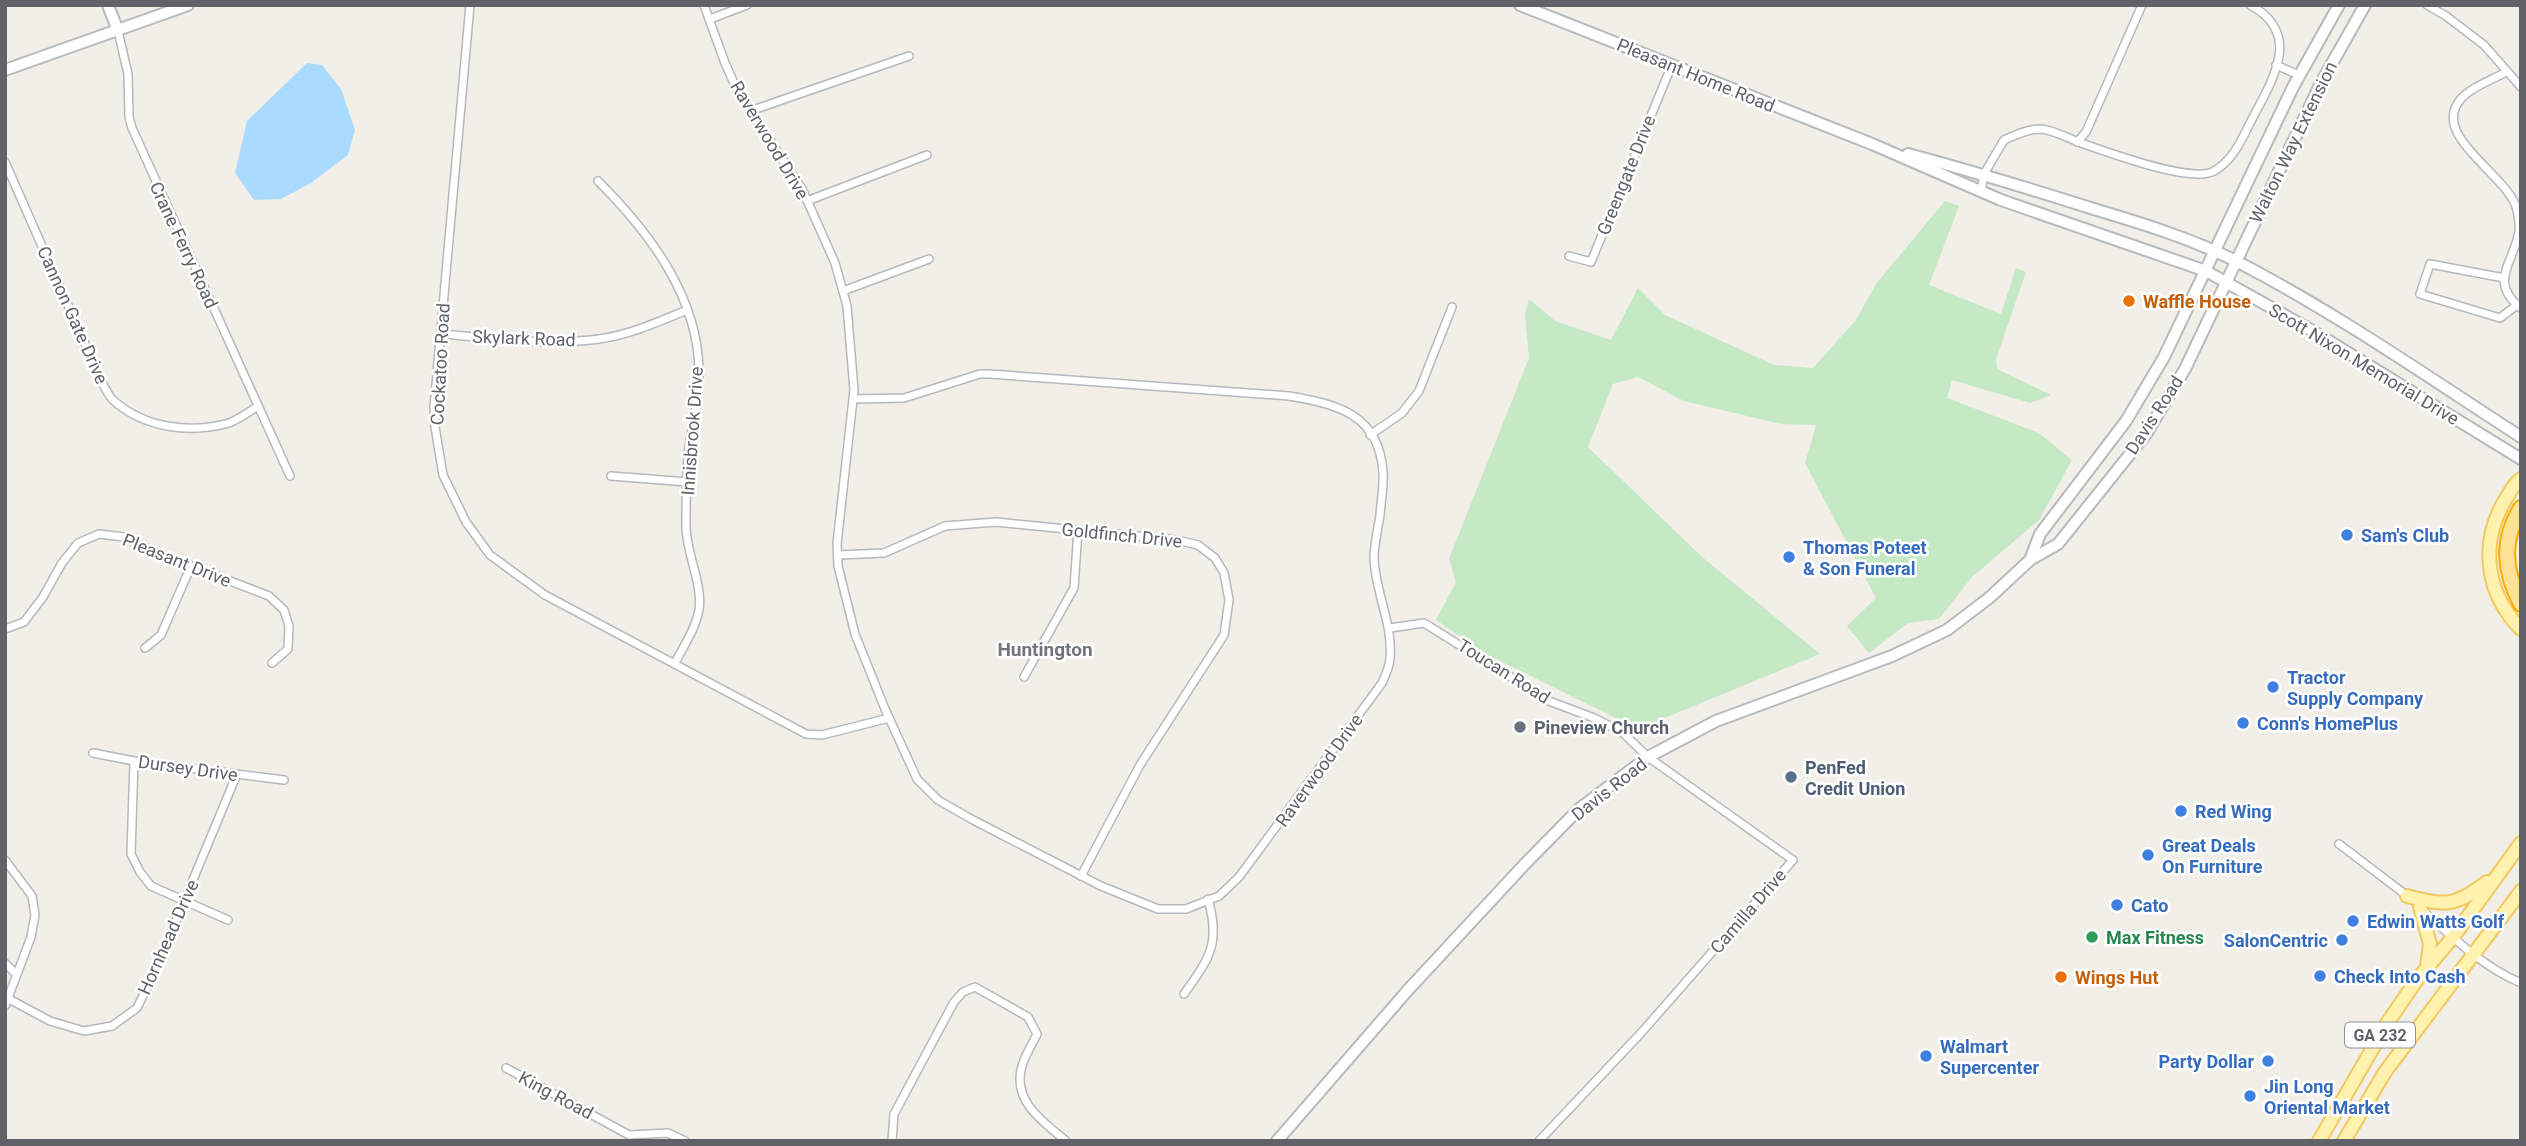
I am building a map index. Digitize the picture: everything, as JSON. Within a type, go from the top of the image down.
[{"type":"highway","points":[[2521,508],[2510,529],[2506,548],[2510,581],[2521,604]]},
{"type":"main road","name":"Crane Ferry Road","points":[[108,5],[118,31]]},
{"type":"main road","points":[[5,70],[187,5]]},
{"type":"main road","name":"Pleasant Home Road","points":[[1520,5],[1671,67],[1872,144],[2001,201],[2206,271]]},
{"type":"main road","name":"Walton Way Extension","points":[[2206,271],[2299,75],[2339,5]]},
{"type":"main road","name":"Walton Way Extension","points":[[2227,282],[2320,83],[2365,5]]},
{"type":"main road","name":"Pleasant Home Road","points":[[1872,144],[1984,174],[2180,237],[2215,252]]},
{"type":"main road","name":"Scott Nixon Memorial Drive","points":[[2215,252],[2323,311],[2521,438]]},
{"type":"main road","name":"Scott Nixon Memorial Drive","points":[[2206,271],[2311,330],[2521,459]]},
{"type":"main road","name":"Davis Road","points":[[2030,561],[2040,534],[2126,421],[2164,357],[2206,271]]},
{"type":"main road","name":"Davis Road","points":[[1277,1141],[1408,990],[1579,809],[1648,757],[1716,721],[1892,656],[1947,630],[1989,598],[2030,561],[2058,544],[2146,434],[2185,369],[2227,282]]},
{"type":"main road","points":[[2521,479],[2516,482],[2500,508],[2490,538],[2489,553],[2491,581],[2497,597],[2504,610],[2521,629]]},
{"type":"main road","name":"GA 232","points":[[2319,1141],[2388,1022],[2521,843]]},
{"type":"main road","points":[[2407,896],[2434,903],[2456,902],[2498,873]]},
{"type":"main road","name":"GA 232","points":[[2344,1141],[2385,1072],[2521,891]]},
{"type":"main road","points":[[2420,907],[2430,944],[2427,967]]},
{"type":"street","name":"Cockatoo Road","points":[[470,5],[434,407],[443,475],[466,522],[490,555],[545,595],[806,734],[822,735],[889,718]]},
{"type":"street","name":"Raverwood Drive","points":[[704,5],[725,64],[750,111],[802,188],[835,263],[843,291],[847,306],[854,399],[837,544],[838,555],[855,634],[917,779],[938,800],[1081,876],[1158,909],[1186,909],[1219,896],[1255,859],[1382,684],[1390,660],[1390,628],[1374,559],[1383,474],[1381,459],[1364,424],[1344,409],[1323,402],[1289,397],[1027,375],[980,374],[904,398],[854,399]]},
{"type":"street","points":[[710,19],[747,5]]},
{"type":"street","points":[[2077,142],[2086,132],[2142,5]]},
{"type":"street","points":[[1981,191],[1984,174],[2004,140],[2038,129],[2058,133],[2077,142],[2156,167],[2195,175],[2212,173],[2230,160],[2267,91],[2280,55],[2277,30],[2262,11],[2250,5]]},
{"type":"street","points":[[2427,5],[2446,16],[2484,46],[2521,88]]},
{"type":"street","points":[[2436,5],[2446,16]]},
{"type":"street","name":"Crane Ferry Road","points":[[118,31],[128,74],[129,117],[132,128],[289,476]]},
{"type":"street","points":[[750,111],[909,56]]},
{"type":"street","points":[[2276,65],[2299,75]]},
{"type":"street","name":"Greengate Drive","points":[[1569,256],[1591,262],[1671,67]]},
{"type":"street","points":[[2504,278],[2430,264],[2420,294],[2500,318],[2519,307],[2511,300],[2504,278],[2519,230],[2517,207],[2507,191],[2456,134],[2453,116],[2460,100],[2506,72]]},
{"type":"street","points":[[807,201],[928,155]]},
{"type":"street","name":"Cannon Gate Drive","points":[[5,162],[112,400],[135,416],[169,428],[202,428],[232,422],[258,406]]},
{"type":"street","name":"Innisbrook Drive","points":[[598,181],[632,216],[666,263],[687,310],[695,339],[699,372],[689,450],[688,551],[699,609],[676,663]]},
{"type":"street","points":[[843,291],[929,259]]},
{"type":"street","points":[[1370,435],[1402,413],[1419,391],[1452,307]]},
{"type":"street","name":"Skylark Road","points":[[441,334],[545,342],[600,339],[643,328],[687,310]]},
{"type":"street","points":[[611,476],[688,482]]},
{"type":"street","name":"Goldfinch Drive","points":[[838,555],[884,553],[946,526],[996,523],[1177,540],[1198,545],[1214,558],[1224,573],[1230,600],[1224,635],[1140,765],[1081,876]]},
{"type":"street","points":[[1024,677],[1074,588],[1078,530]]},
{"type":"street","name":"Pleasant Drive","points":[[5,629],[24,622],[78,543],[99,534],[124,537],[269,596],[284,610],[289,626],[288,649],[272,663]]},
{"type":"street","points":[[145,648],[160,635],[191,566]]},
{"type":"street","name":"Toucan Road","points":[[1390,628],[1424,623],[1549,701],[1622,732],[1648,757]]},
{"type":"street","name":"Dursey Drive","points":[[93,753],[134,761],[284,780]]},
{"type":"street","name":"Camilla Drive","points":[[1539,1141],[1641,1032],[1793,860],[1648,757]]},
{"type":"street","points":[[134,761],[131,854],[151,886],[228,920]]},
{"type":"street","name":"Hornhead Drive","points":[[7,1003],[50,1021],[84,1031],[112,1026],[137,1009],[237,775]]},
{"type":"street","points":[[2339,844],[2407,896],[2473,956],[2499,974],[2521,983]]},
{"type":"street","points":[[5,860],[32,896],[35,915],[31,936],[7,1003]]},
{"type":"street","points":[[1184,994],[1208,960],[1213,942],[1213,914],[1208,899]]},
{"type":"street","points":[[5,963],[16,974]]},
{"type":"street","points":[[892,1141],[894,1114],[951,1007],[963,992],[975,988],[1028,1017],[1037,1034],[1021,1068],[1020,1091],[1037,1115],[1066,1141]]},
{"type":"street","name":"King Road","points":[[506,1068],[629,1135],[668,1133],[685,1141]]},
{"type":"green space","points":[[1945,201],[1959,206],[1929,285],[2001,314],[2016,268],[2026,272],[1996,359],[1997,369],[2051,395],[2030,403],[1952,380],[1947,398],[2039,433],[2072,460],[2039,520],[1972,577],[1939,619],[1908,623],[1869,653],[1847,626],[1876,598],[1805,463],[1816,425],[1781,424],[1684,401],[1638,377],[1613,384],[1588,447],[1702,557],[1820,654],[1638,729],[1488,655],[1436,620],[1456,582],[1449,559],[1529,358],[1525,314],[1529,299],[1555,321],[1611,340],[1638,288],[1665,315],[1774,365],[1813,368],[1856,320],[1876,284]]},
{"type":"water","points":[[307,63],[322,65],[341,89],[355,130],[348,155],[311,183],[281,199],[254,200],[235,173],[247,121]]},
{"type":"place","name":"Waffle House","points":[[2129,301]]},
{"type":"place","name":"Sam's Club","points":[[2347,535]]},
{"type":"place","name":"Thomas Poteet & Son Funeral","points":[[1789,557]]},
{"type":"place","name":"Tractor Supply Company","points":[[2273,687]]},
{"type":"place","name":"Conn's HomePlus","points":[[2243,723]]},
{"type":"place","name":"Pineview Church","points":[[1520,727]]},
{"type":"place","name":"PenFed Credit Union","points":[[1791,777]]},
{"type":"place","name":"Red Wing","points":[[2181,811]]},
{"type":"place","name":"Great Deals On Furniture","points":[[2148,855]]},
{"type":"place","name":"Cato","points":[[2117,905]]},
{"type":"place","name":"Edwin Watts Golf","points":[[2353,921]]},
{"type":"place","name":"Max Fitness","points":[[2092,937]]},
{"type":"place","name":"SalonCentric","points":[[2342,940]]},
{"type":"place","name":"Check Into Cash","points":[[2320,976]]},
{"type":"place","name":"Wings Hut","points":[[2061,977]]},
{"type":"place","name":"Walmart Supercenter","points":[[1926,1056]]},
{"type":"place","name":"Party Dollar","points":[[2268,1061]]},
{"type":"place","name":"Jin Long Oriental Market","points":[[2250,1096]]},
{"type":"district","name":"Huntington","points":[[1045,649]]}]
